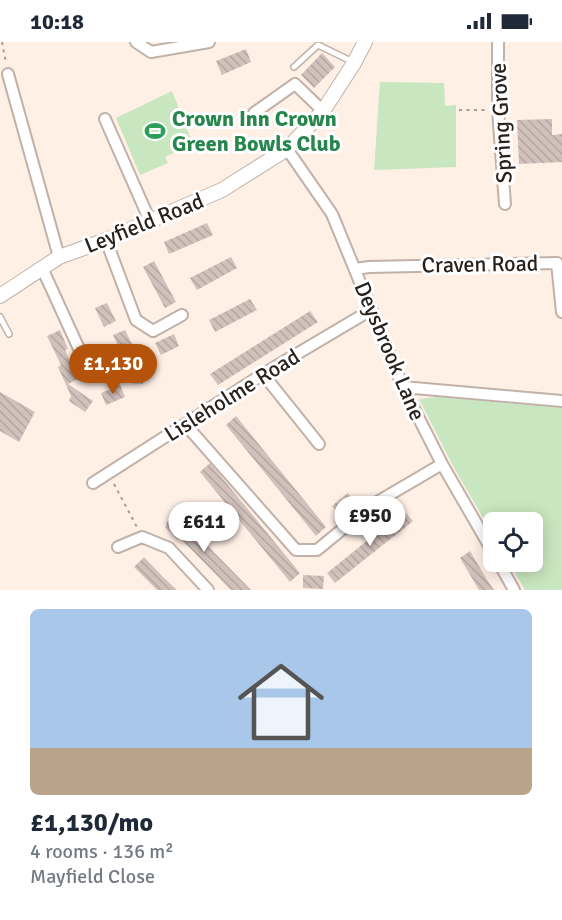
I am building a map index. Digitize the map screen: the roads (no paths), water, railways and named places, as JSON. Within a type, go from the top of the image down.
[{"type":"street","points":[[136,42],[151,52],[209,42]]},
{"type":"street","name":"Leyfield Road","points":[[0,296],[59,256],[106,240],[222,190],[287,149],[322,111],[365,42]]},
{"type":"street","name":"Spring Grove","points":[[498,42],[498,110],[506,204]]},
{"type":"street","points":[[8,74],[59,256]]},
{"type":"street","points":[[254,113],[295,84],[322,111]]},
{"type":"street","points":[[105,119],[150,221]]},
{"type":"street","name":"Deysbrook Lane","points":[[287,149],[332,214],[403,387],[442,464],[483,535]]},
{"type":"street","points":[[106,240],[136,320],[153,331],[182,315]]},
{"type":"street","name":"Craven Road","points":[[355,269],[557,263],[562,312]]},
{"type":"street","points":[[42,268],[91,375]]},
{"type":"street","name":"Lisleholme Road","points":[[93,483],[263,374],[371,310]]},
{"type":"street","points":[[263,374],[319,444]]},
{"type":"street","points":[[403,387],[562,401]]},
{"type":"street","points":[[185,424],[296,550],[317,550],[372,505],[442,464]]},
{"type":"street","points":[[118,547],[142,537],[169,548],[208,590]]},
{"type":"street","points":[[504,572],[514,590]]},
{"type":"lane","points":[[294,67],[318,45],[354,63]]},
{"type":"lane","points":[[0,317],[9,334]]},
{"type":"place","name":"Crown Inn Crown Green Bowls Club","points":[[155,131]]}]
